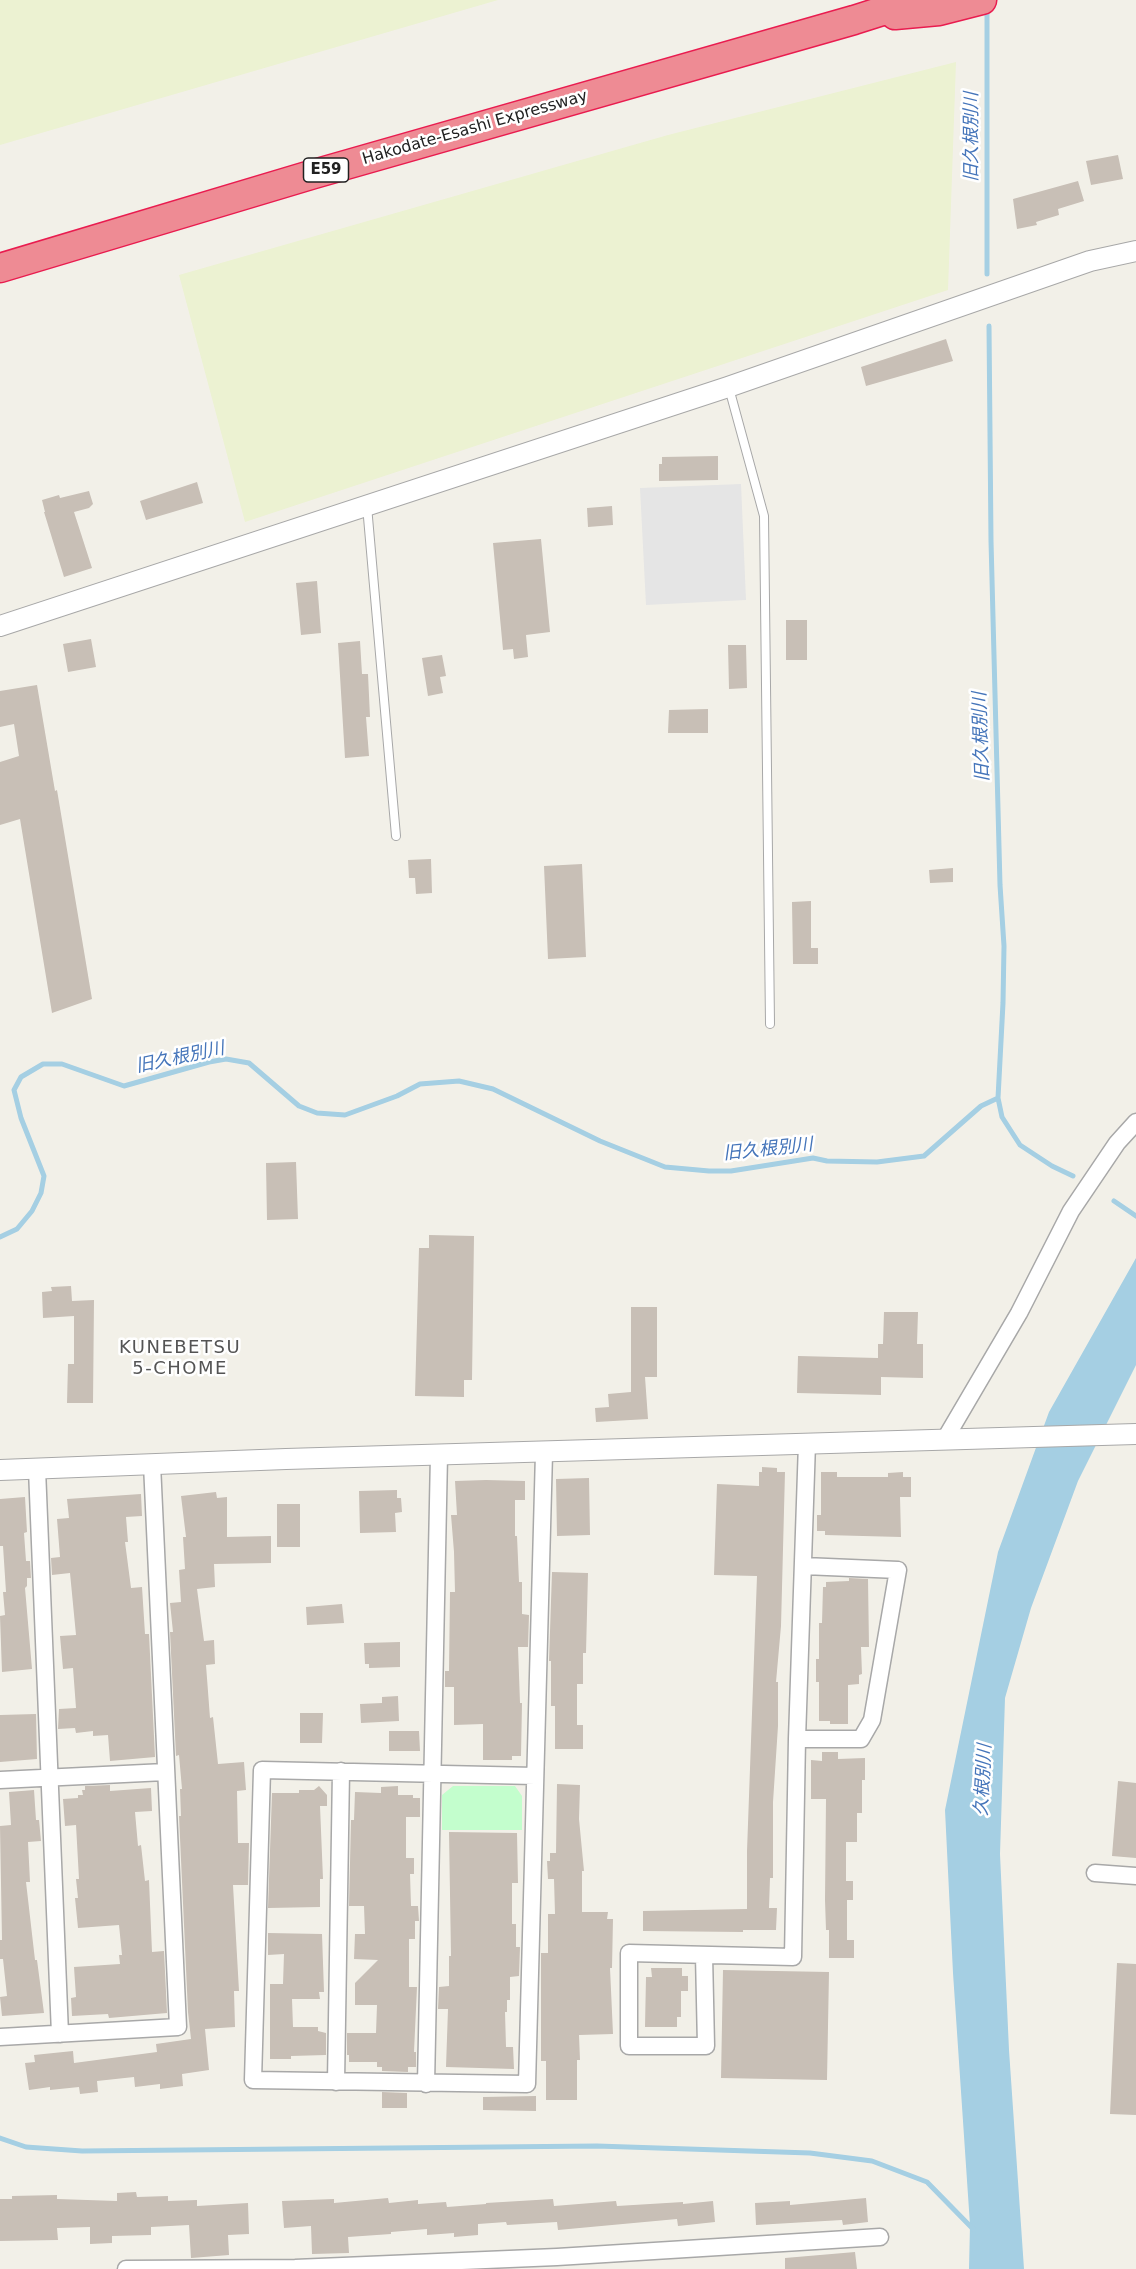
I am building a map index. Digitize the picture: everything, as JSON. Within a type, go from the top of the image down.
[{"type":"highway","name":"Hakodate-Esashi Expressway","points":[[0,268],[314,174],[854,20],[928,5],[982,0]]},
{"type":"street","points":[[0,626],[728,387],[1090,261],[1136,251]]},
{"type":"street","points":[[945,1439],[1019,1313],[1071,1210],[1118,1143],[1136,1122]]},
{"type":"street","points":[[0,1470],[1136,1434]]},
{"type":"street","points":[[704,1955],[706,2046],[628,2046],[629,1953],[793,1957],[797,1739],[807,1443]]},
{"type":"street","points":[[535,1776],[262,1770],[253,2080],[527,2084],[544,1453]]},
{"type":"street","points":[[426,2084],[439,1455]]},
{"type":"street","points":[[0,2037],[178,2027],[152,1464]]},
{"type":"street","points":[[37,1469],[60,2034]]},
{"type":"street","points":[[797,1739],[861,1739],[872,1720],[898,1569],[804,1566]]},
{"type":"street","points":[[336,2082],[341,1771]]},
{"type":"street","points":[[0,1780],[165,1772]]},
{"type":"street","points":[[1095,1873],[1136,1876]]},
{"type":"street","points":[[126,2269],[295,2268],[534,2258],[880,2237]]},
{"type":"lane","points":[[728,387],[765,516],[770,1024]]},
{"type":"lane","points":[[367,506],[396,836]]},
{"type":"green space","points":[[0,0],[498,0],[0,145]]},
{"type":"green space","points":[[956,62],[948,290],[245,522],[179,275],[668,135]]},
{"type":"green space","points":[[453,1786],[515,1786],[522,1796],[522,1830],[442,1830],[442,1795]]},
{"type":"shaded area","points":[[741,484],[746,600],[646,605],[640,488]]},
{"type":"water","name":"久根別川","points":[[1136,1258],[1136,1365],[1078,1481],[1031,1608],[1005,1698],[1000,1854],[1009,2050],[1024,2269],[969,2269],[970,2225],[953,1973],[945,1810],[998,1552],[1049,1412]]},
{"type":"building","points":[[1118,155],[1123,179],[1091,185],[1086,161]]},
{"type":"building","points":[[1078,181],[1084,201],[1058,209],[1059,215],[1036,222],[1037,225],[1017,229],[1013,199]]},
{"type":"building","points":[[946,339],[953,361],[866,386],[861,367]]},
{"type":"building","points":[[718,456],[718,480],[659,481],[659,464],[662,464],[662,457]]},
{"type":"building","points":[[197,482],[203,503],[146,520],[140,501]]},
{"type":"building","points":[[89,491],[93,504],[89,508],[74,512],[92,568],[64,577],[42,500]]},
{"type":"building","points":[[612,506],[613,525],[588,527],[587,508]]},
{"type":"building","points":[[541,539],[550,632],[526,635],[528,657],[514,659],[513,649],[503,650],[493,543]]},
{"type":"building","points":[[317,581],[321,633],[301,635],[296,583]]},
{"type":"building","points":[[786,620],[807,620],[807,660],[786,660]]},
{"type":"building","points":[[91,639],[96,667],[68,672],[63,644]]},
{"type":"building","points":[[360,641],[362,674],[368,674],[370,717],[366,717],[369,756],[345,758],[338,643]]},
{"type":"building","points":[[728,645],[746,645],[747,688],[729,689]]},
{"type":"building","points":[[442,655],[446,676],[440,677],[443,693],[428,696],[422,658]]},
{"type":"building","points":[[37,685],[92,999],[52,1013],[20,819],[0,825],[0,762],[19,756],[14,724],[0,727],[0,691]]},
{"type":"building","points":[[708,709],[708,733],[668,733],[669,710]]},
{"type":"building","points":[[431,859],[432,893],[416,894],[415,878],[409,878],[408,860]]},
{"type":"building","points":[[582,864],[586,957],[548,959],[544,866]]},
{"type":"building","points":[[953,868],[953,882],[930,883],[929,870]]},
{"type":"building","points":[[811,901],[811,948],[818,948],[818,964],[793,964],[792,902]]},
{"type":"building","points":[[296,1162],[298,1219],[267,1220],[266,1163]]},
{"type":"building","points":[[429,1235],[474,1236],[472,1380],[464,1380],[464,1397],[415,1396],[419,1248],[429,1248]]},
{"type":"building","points":[[71,1286],[72,1301],[94,1300],[93,1403],[67,1403],[68,1364],[74,1364],[74,1316],[43,1318],[42,1292],[52,1291],[51,1287]]},
{"type":"building","points":[[631,1307],[657,1307],[657,1377],[645,1377],[648,1419],[596,1422],[595,1408],[609,1407],[608,1394],[631,1392]]},
{"type":"building","points":[[884,1312],[918,1312],[917,1344],[923,1344],[923,1378],[881,1377],[881,1395],[797,1393],[798,1356],[878,1358],[878,1344],[883,1344]]},
{"type":"building","points":[[762,1467],[777,1468],[777,1472],[785,1472],[781,1626],[776,1682],[778,1682],[778,1726],[773,1802],[773,1878],[770,1878],[769,1908],[777,1908],[776,1930],[643,1931],[643,1911],[747,1909],[757,1576],[714,1575],[717,1484],[759,1486],[759,1472],[762,1472]]},
{"type":"building","points":[[821,1472],[837,1472],[837,1477],[888,1477],[888,1473],[903,1472],[903,1477],[911,1477],[911,1497],[900,1497],[901,1537],[825,1535],[825,1531],[817,1531],[817,1515],[821,1515]]},
{"type":"building","points":[[589,1478],[590,1535],[557,1536],[556,1479]]},
{"type":"building","points":[[455,1481],[525,1481],[525,1500],[515,1500],[515,1536],[517,1536],[519,1582],[522,1582],[522,1614],[529,1615],[528,1647],[518,1647],[520,1703],[522,1703],[521,1756],[512,1756],[512,1760],[483,1760],[483,1724],[454,1725],[454,1687],[445,1687],[445,1671],[449,1671],[450,1592],[455,1592],[451,1515],[457,1515]]},
{"type":"building","points":[[397,1490],[397,1498],[401,1498],[402,1512],[395,1513],[396,1532],[360,1533],[359,1491]]},
{"type":"building","points":[[216,1492],[217,1498],[227,1497],[227,1537],[271,1536],[271,1563],[214,1564],[215,1587],[197,1589],[204,1641],[214,1640],[215,1664],[206,1665],[210,1718],[213,1717],[218,1764],[244,1762],[246,1790],[237,1791],[238,1843],[249,1843],[248,1885],[233,1885],[239,1991],[234,1991],[235,2027],[205,2029],[209,2070],[182,2074],[183,2086],[160,2089],[160,2084],[135,2087],[134,2077],[97,2081],[98,2092],[80,2094],[79,2087],[29,2090],[25,2063],[35,2062],[34,2055],[73,2051],[74,2063],[157,2052],[156,2044],[191,2039],[179,1816],[181,1816],[180,1789],[182,1789],[179,1755],[176,1756],[170,1632],[173,1632],[170,1603],[181,1602],[179,1570],[185,1569],[183,1537],[186,1537],[181,1496]]},
{"type":"building","points":[[141,1494],[142,1516],[126,1517],[128,1542],[125,1542],[131,1588],[142,1587],[145,1634],[149,1634],[155,1757],[110,1761],[108,1735],[93,1736],[93,1731],[76,1733],[75,1728],[58,1729],[59,1709],[76,1708],[73,1668],[63,1669],[60,1636],[76,1635],[70,1573],[52,1575],[51,1558],[60,1557],[57,1519],[69,1518],[67,1499]]},
{"type":"building","points":[[25,1497],[26,1561],[30,1561],[31,1578],[27,1578],[25,1588],[32,1669],[2,1672],[0,1616],[5,1615],[3,1592],[6,1592],[3,1546],[0,1546],[0,1499]]},
{"type":"building","points":[[277,1504],[300,1504],[300,1547],[277,1547]]},
{"type":"building","points":[[552,1572],[588,1573],[583,1684],[577,1684],[577,1725],[583,1725],[583,1749],[555,1749],[555,1706],[551,1706],[551,1661],[549,1661]]},
{"type":"building","points":[[849,1578],[868,1579],[869,1647],[861,1647],[862,1674],[859,1675],[859,1684],[848,1685],[848,1724],[830,1724],[830,1721],[819,1721],[819,1682],[816,1682],[823,1587],[826,1587],[826,1582],[849,1581]]},
{"type":"building","points":[[342,1604],[344,1623],[307,1625],[306,1607]]},
{"type":"building","points":[[400,1642],[400,1667],[369,1668],[369,1664],[365,1664],[364,1643]]},
{"type":"building","points":[[398,1696],[399,1721],[361,1723],[360,1704],[382,1703],[382,1697]]},
{"type":"building","points":[[300,1713],[323,1713],[322,1743],[300,1743]]},
{"type":"building","points":[[36,1714],[37,1759],[0,1762],[0,1715]]},
{"type":"building","points":[[389,1731],[419,1731],[420,1751],[389,1751]]},
{"type":"building","points":[[822,1752],[838,1752],[838,1759],[865,1758],[862,1813],[857,1813],[857,1842],[846,1842],[846,1881],[853,1881],[853,1900],[847,1900],[847,1940],[854,1940],[854,1958],[829,1958],[829,1930],[826,1930],[825,1900],[826,1799],[811,1799],[811,1760],[822,1761]]},
{"type":"building","points":[[1118,1781],[1136,1783],[1136,1858],[1112,1856]]},
{"type":"building","points":[[557,1784],[580,1785],[579,1819],[584,1871],[582,1871],[582,1912],[608,1912],[607,1919],[613,1919],[612,1968],[610,1968],[613,2034],[579,2035],[577,2100],[546,2100],[546,2061],[541,2061],[541,1953],[548,1953],[548,1914],[555,1914],[554,1879],[548,1879],[547,1861],[550,1861],[550,1853],[556,1853]]},
{"type":"building","points":[[110,1785],[110,1791],[151,1788],[152,1811],[135,1812],[138,1846],[141,1845],[145,1881],[149,1880],[152,1952],[164,1951],[167,2013],[109,2018],[108,2014],[72,2016],[71,1998],[76,1997],[74,1967],[120,1964],[119,1955],[122,1955],[119,1925],[78,1928],[75,1898],[78,1898],[76,1879],[79,1879],[76,1825],[65,1826],[63,1799],[78,1798],[78,1795],[83,1795],[82,1790],[85,1790],[85,1786]]},
{"type":"building","points":[[319,1786],[327,1795],[327,1806],[320,1806],[323,1879],[320,1879],[320,1907],[268,1908],[272,1793],[299,1793],[299,1790],[314,1790]]},
{"type":"building","points":[[398,1786],[398,1795],[413,1795],[413,1798],[420,1798],[420,1817],[406,1817],[406,1858],[414,1858],[414,1874],[410,1874],[411,1906],[418,1906],[419,1921],[415,1921],[415,1939],[409,1939],[409,1987],[417,1987],[414,2052],[416,2052],[416,2067],[408,2067],[408,2072],[382,2071],[382,2067],[377,2067],[377,2062],[349,2062],[349,2055],[347,2055],[347,2033],[376,2033],[377,2005],[355,2005],[355,1983],[378,1960],[354,1959],[355,1934],[365,1934],[364,1906],[349,1906],[351,1820],[354,1820],[355,1792],[381,1793],[381,1787]]},
{"type":"building","points":[[34,1790],[36,1820],[39,1820],[41,1841],[28,1842],[30,1882],[26,1882],[44,2013],[2,2016],[0,1997],[7,1996],[3,1959],[0,1959],[0,1940],[2,1940],[0,1826],[11,1825],[9,1792]]},
{"type":"building","points":[[449,1832],[517,1833],[518,1883],[512,1883],[512,1924],[516,1924],[516,1947],[520,1947],[519,1976],[510,1977],[510,2000],[507,2000],[507,2012],[505,2012],[506,2047],[513,2047],[514,2069],[446,2067],[448,2009],[438,2009],[439,1987],[449,1986],[449,1956],[451,1956]]},
{"type":"building","points":[[268,1933],[322,1934],[324,1992],[319,1992],[320,1999],[292,1999],[293,2027],[318,2027],[318,2031],[326,2033],[326,2055],[270,2059],[270,1984],[283,1984],[284,1954],[268,1955]]},
{"type":"building","points":[[1117,1963],[1136,1964],[1136,2115],[1110,2114]]},
{"type":"building","points":[[651,1968],[682,1968],[682,1976],[688,1976],[688,1991],[681,1991],[681,2017],[677,2017],[677,2027],[645,2027],[646,1977],[652,1977]]},
{"type":"building","points":[[723,1970],[829,1972],[827,2080],[721,2078]]},
{"type":"building","points":[[382,2092],[407,2093],[407,2108],[382,2108]]},
{"type":"building","points":[[536,2096],[536,2111],[483,2110],[483,2097]]},
{"type":"building","points":[[136,2192],[137,2197],[168,2196],[168,2201],[197,2200],[197,2206],[248,2203],[249,2234],[228,2235],[229,2255],[191,2258],[189,2225],[151,2227],[151,2235],[112,2236],[112,2243],[90,2244],[90,2227],[57,2228],[58,2240],[0,2241],[0,2199],[12,2199],[12,2196],[57,2195],[57,2199],[117,2201],[117,2193]]},
{"type":"building","points":[[388,2198],[389,2203],[418,2200],[418,2204],[446,2202],[447,2207],[553,2199],[554,2206],[616,2201],[617,2206],[713,2201],[715,2222],[678,2226],[677,2219],[558,2230],[557,2222],[478,2224],[478,2235],[454,2237],[454,2233],[427,2235],[427,2229],[391,2232],[391,2234],[348,2237],[349,2253],[312,2254],[311,2226],[284,2228],[282,2201],[334,2199],[334,2203]]},
{"type":"building","points":[[866,2198],[868,2222],[843,2225],[842,2220],[756,2225],[755,2203],[790,2201],[790,2205]]},
{"type":"building","points":[[855,2252],[857,2269],[785,2269],[785,2258]]},
{"type":"waterway","name":"旧久根別川","points":[[987,8],[987,274]]},
{"type":"waterway","name":"旧久根別川","points":[[0,1237],[17,1229],[32,1211],[41,1193],[44,1176],[21,1118],[14,1090],[21,1077],[43,1064],[62,1064],[124,1086],[226,1059],[249,1063],[299,1106],[317,1113],[345,1115],[397,1096],[420,1084],[459,1081],[493,1089],[600,1141],[665,1167],[709,1171],[731,1171],[813,1158],[827,1161],[877,1162],[924,1156],[981,1106],[998,1098],[1004,946],[1000,885],[991,541],[989,326]]},
{"type":"waterway","points":[[998,1098],[1002,1117],[1020,1145],[1052,1166],[1073,1176]]},
{"type":"waterway","points":[[1114,1201],[1136,1216]]},
{"type":"waterway","points":[[0,2138],[26,2147],[82,2151],[597,2146],[810,2153],[872,2161],[927,2182],[974,2230]]},
{"type":"district","name":"KUNEBETSU 5-CHOME","points":[[180,1358]]}]
